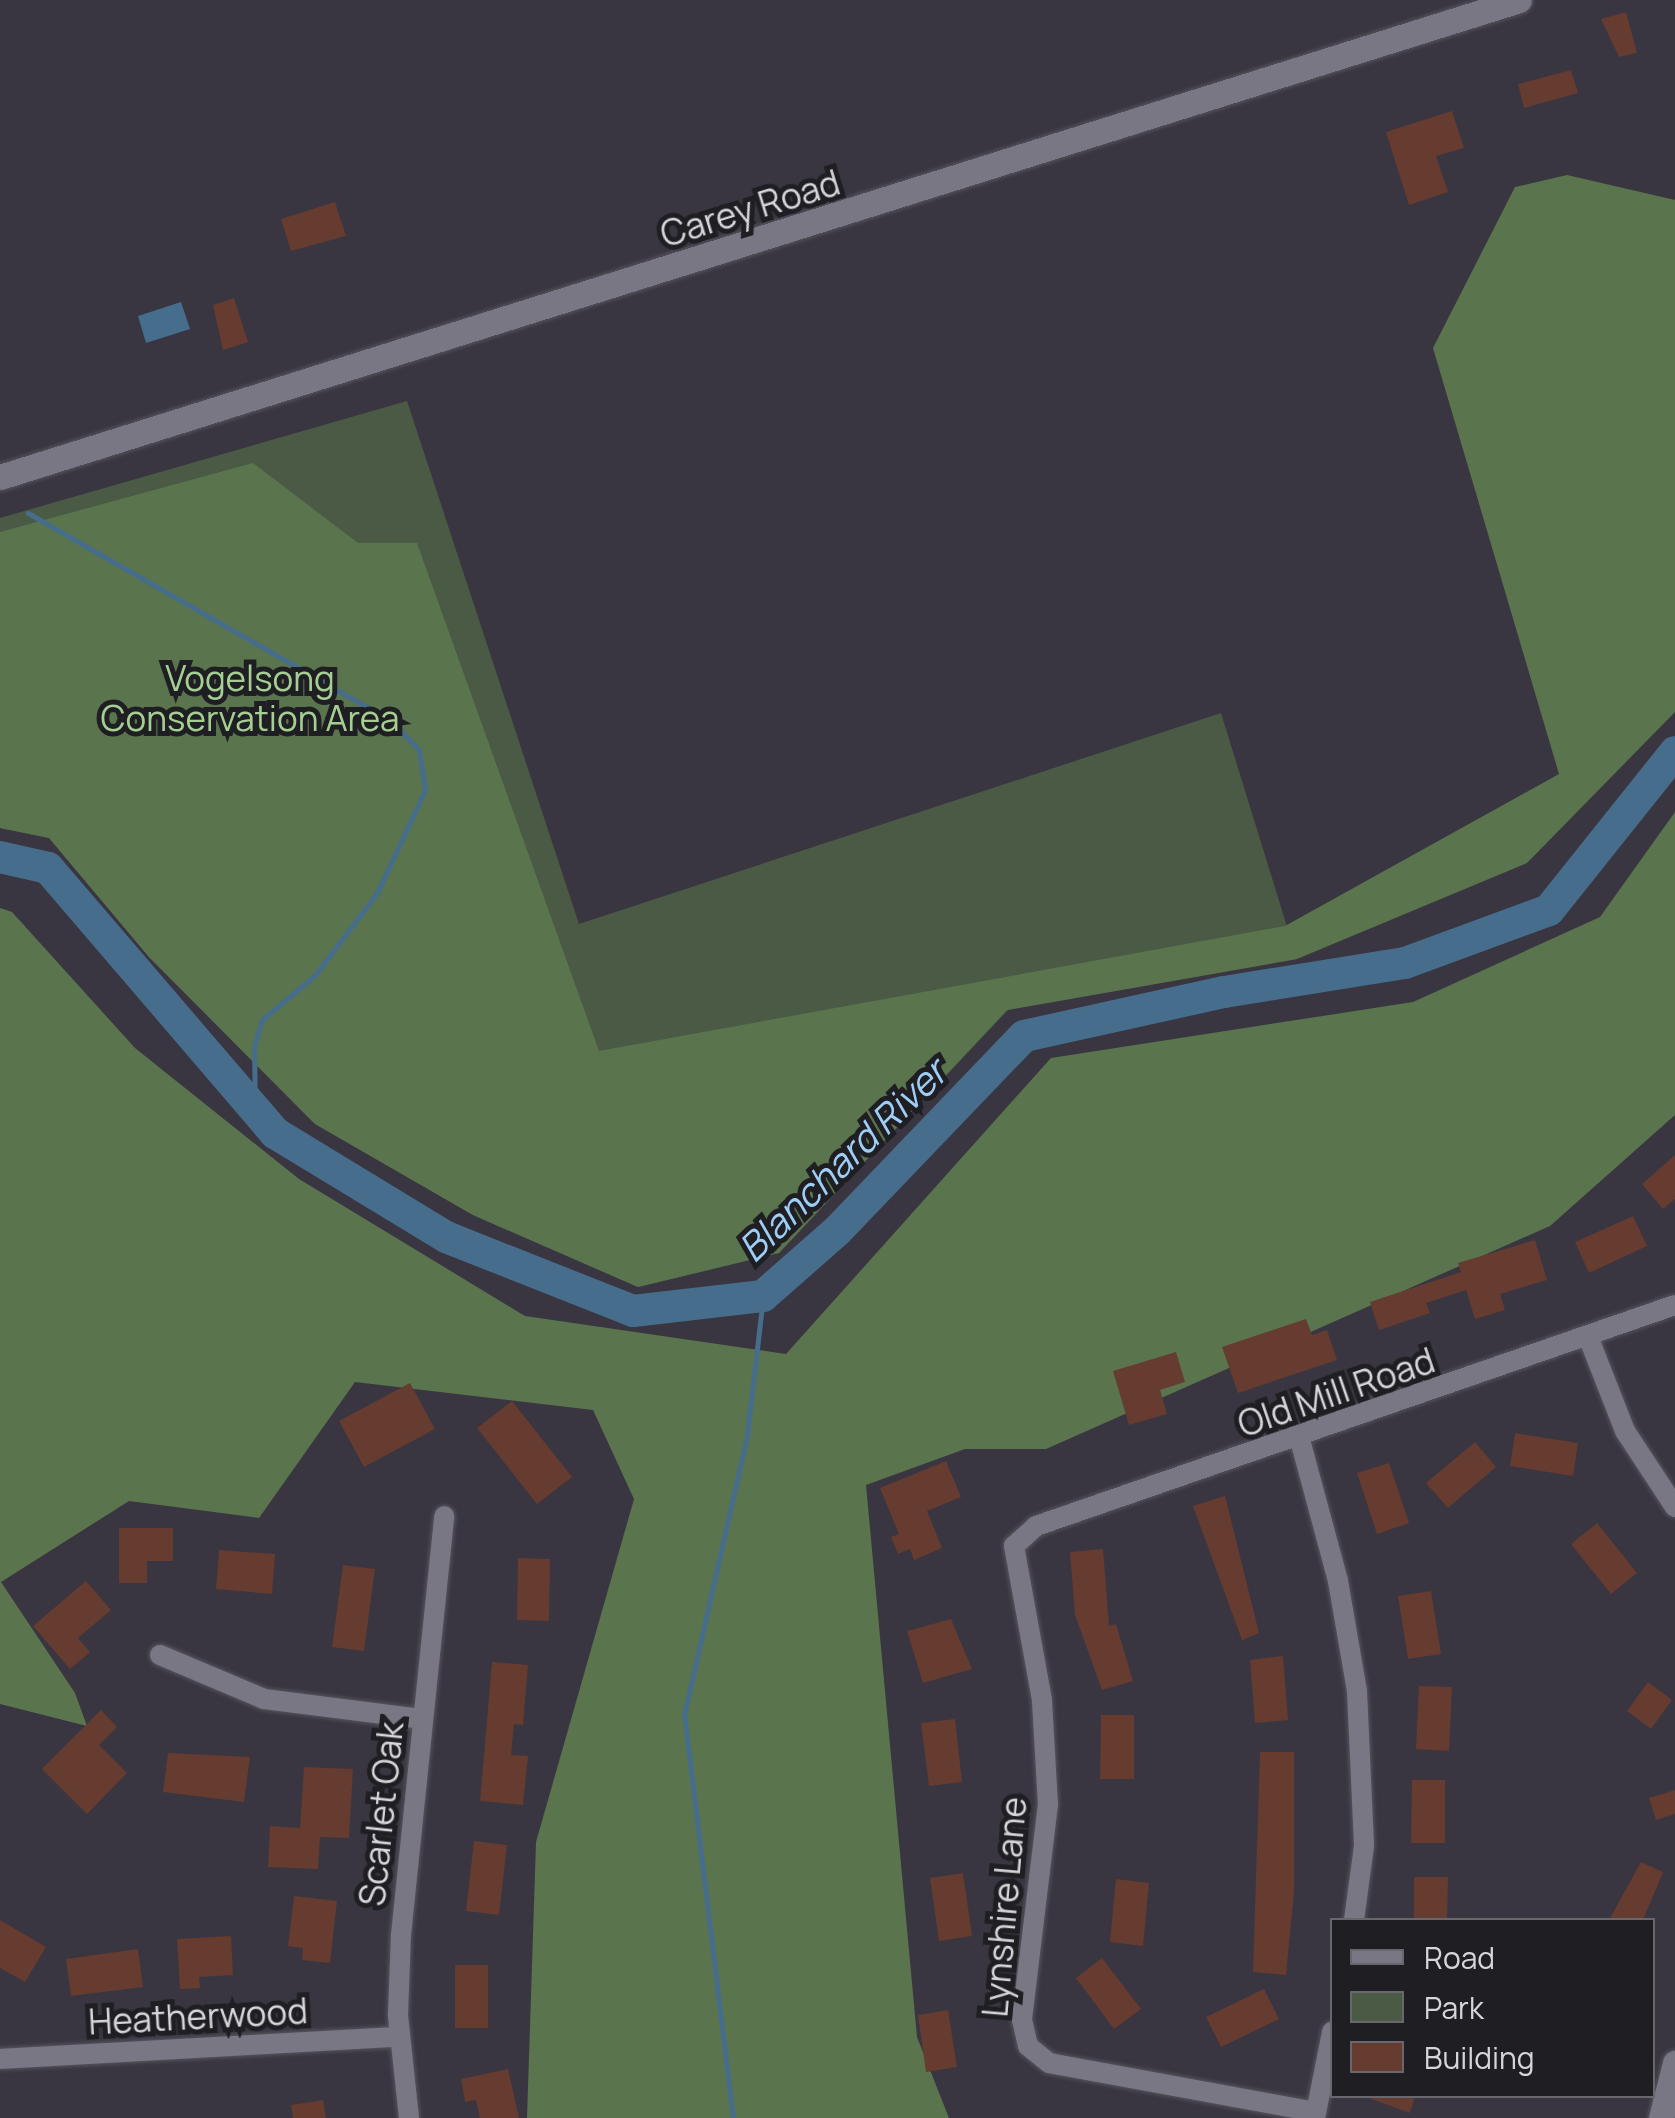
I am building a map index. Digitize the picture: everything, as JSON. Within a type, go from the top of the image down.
[{"type":"main road","name":"Carey Road","points":[[0,477],[1518,0]]},
{"type":"main road","points":[[1660,2118],[1675,2063]]},
{"type":"street","name":"Old Mill Road","points":[[1018,1539],[1036,1526],[1300,1440],[1675,1305]]},
{"type":"street","points":[[1589,1339],[1625,1430],[1675,1507]]},
{"type":"street","points":[[1300,1440],[1338,1581],[1357,1692],[1364,1832],[1354,1918]]},
{"type":"street","name":"Scarlet Oak","points":[[410,2118],[399,2037],[401,1934],[444,1516]]},
{"type":"street","name":"Lynshire Lane","points":[[1018,1539],[1012,1556],[1042,1700],[1048,1805],[1022,2019],[1028,2046],[1049,2063],[1316,2115]]},
{"type":"street","points":[[160,1655],[264,1700],[423,1720]]},
{"type":"street","name":"Heatherwood","points":[[0,2060],[399,2037]]},
{"type":"street","points":[[1316,2115],[1330,2042]]},
{"type":"green space","name":"Vogelsong Conservation Area","points":[[1567,175],[1675,200],[1675,712],[1527,863],[1297,959],[1007,1010],[779,1253],[638,1287],[473,1215],[315,1124],[149,957],[49,838],[0,828],[0,532],[253,463],[358,543],[417,543],[599,1051],[1285,926],[1559,774],[1433,348],[1515,187]]},
{"type":"green space","name":"Vogelsong Conservation Area","points":[[407,401],[579,924],[1221,713],[1297,959],[1008,1010],[779,1253],[638,1287],[473,1215],[315,1124],[149,957],[49,838],[0,828],[0,518]]},
{"type":"green space","points":[[1675,812],[1675,1115],[1550,1226],[1046,1449],[965,1449],[866,1485],[917,2037],[949,2118],[527,2118],[536,1842],[634,1499],[593,1410],[355,1382],[259,1518],[129,1501],[1,1582],[75,1693],[87,1726],[0,1704],[0,908],[12,912],[135,1048],[299,1179],[525,1316],[786,1354],[1051,1058],[1413,1002],[1600,917]]},
{"type":"water","points":[[181,302],[190,329],[146,343],[138,316]]},
{"type":"building","points":[[1626,12],[1637,53],[1619,57],[1601,19]]},
{"type":"building","points":[[1571,70],[1578,93],[1524,108],[1518,84]]},
{"type":"building","points":[[1452,111],[1464,148],[1436,156],[1448,192],[1409,205],[1386,132]]},
{"type":"building","points":[[335,202],[346,236],[291,251],[281,219]]},
{"type":"building","points":[[234,298],[248,342],[223,350],[213,305]]},
{"type":"building","points":[[1675,1155],[1675,1199],[1663,1209],[1642,1184]]},
{"type":"building","points":[[1633,1216],[1647,1246],[1589,1273],[1575,1242]]},
{"type":"building","points":[[1535,1240],[1547,1280],[1500,1294],[1505,1310],[1475,1319],[1466,1290],[1426,1303],[1430,1313],[1379,1330],[1370,1302],[1461,1272],[1458,1263]]},
{"type":"building","points":[[1306,1319],[1312,1335],[1327,1330],[1337,1360],[1238,1393],[1222,1347]]},
{"type":"building","points":[[1176,1352],[1185,1382],[1160,1390],[1167,1414],[1129,1425],[1113,1371]]},
{"type":"building","points":[[410,1383],[435,1429],[364,1467],[339,1421]]},
{"type":"building","points":[[512,1401],[572,1477],[537,1504],[477,1428]]},
{"type":"building","points":[[1515,1433],[1578,1443],[1573,1476],[1510,1466]]},
{"type":"building","points":[[1475,1442],[1496,1467],[1448,1508],[1426,1483]]},
{"type":"building","points":[[946,1461],[961,1497],[927,1511],[942,1548],[914,1560],[910,1549],[898,1554],[891,1537],[899,1534],[880,1488]]},
{"type":"building","points":[[1389,1463],[1409,1523],[1377,1534],[1357,1473]]},
{"type":"building","points":[[1225,1496],[1259,1633],[1242,1640],[1193,1506]]},
{"type":"building","points":[[1597,1523],[1637,1573],[1611,1594],[1571,1544]]},
{"type":"building","points":[[119,1528],[173,1528],[173,1561],[147,1561],[147,1583],[119,1583]]},
{"type":"building","points":[[1103,1549],[1109,1626],[1116,1624],[1133,1681],[1102,1690],[1075,1615],[1070,1552]]},
{"type":"building","points":[[219,1550],[275,1554],[272,1594],[216,1589]]},
{"type":"building","points":[[518,1558],[550,1559],[549,1621],[517,1620]]},
{"type":"building","points":[[343,1565],[375,1569],[364,1651],[332,1647]]},
{"type":"building","points":[[86,1581],[111,1610],[78,1638],[90,1652],[70,1669],[33,1626]]},
{"type":"building","points":[[1431,1591],[1441,1654],[1408,1659],[1398,1596]]},
{"type":"building","points":[[951,1619],[972,1669],[923,1683],[907,1631]]},
{"type":"building","points":[[1283,1656],[1288,1720],[1255,1723],[1250,1660]]},
{"type":"building","points":[[492,1662],[528,1665],[523,1725],[514,1724],[511,1755],[528,1756],[523,1805],[480,1801]]},
{"type":"building","points":[[1648,1682],[1672,1700],[1651,1729],[1627,1711]]},
{"type":"building","points":[[1419,1686],[1452,1687],[1449,1751],[1416,1749]]},
{"type":"building","points":[[101,1710],[117,1727],[99,1745],[127,1773],[87,1814],[42,1769]]},
{"type":"building","points":[[1101,1715],[1134,1715],[1134,1779],[1100,1779]]},
{"type":"building","points":[[955,1719],[962,1782],[929,1786],[921,1723]]},
{"type":"building","points":[[1260,1752],[1294,1752],[1294,1892],[1286,1975],[1253,1972]]},
{"type":"building","points":[[168,1753],[250,1757],[244,1802],[163,1792]]},
{"type":"building","points":[[304,1767],[353,1769],[349,1838],[320,1837],[318,1869],[268,1867],[270,1826],[300,1828]]},
{"type":"building","points":[[1412,1780],[1445,1780],[1445,1843],[1411,1843]]},
{"type":"building","points":[[1675,1790],[1675,1814],[1656,1820],[1649,1798]]},
{"type":"building","points":[[474,1841],[507,1845],[499,1915],[466,1911]]},
{"type":"building","points":[[1641,1862],[1663,1872],[1644,1918],[1610,1918]]},
{"type":"building","points":[[963,1873],[972,1936],[939,1941],[930,1878]]},
{"type":"building","points":[[1414,1877],[1448,1877],[1447,1918],[1414,1918]]},
{"type":"building","points":[[1116,1879],[1149,1883],[1143,1946],[1110,1942]]},
{"type":"building","points":[[294,1896],[337,1901],[330,1963],[302,1960],[303,1948],[288,1946]]},
{"type":"building","points":[[0,1920],[46,1947],[25,1982],[0,1968]]},
{"type":"building","points":[[231,1936],[233,1975],[199,1977],[200,1988],[180,1989],[177,1939]]},
{"type":"building","points":[[138,1949],[143,1987],[71,1996],[66,1959]]},
{"type":"building","points":[[1102,1958],[1141,2009],[1114,2029],[1076,1978]]},
{"type":"building","points":[[455,1965],[488,1965],[488,2028],[455,2028]]},
{"type":"building","points":[[1264,1989],[1279,2019],[1221,2047],[1206,2017]]},
{"type":"building","points":[[948,2010],[957,2067],[926,2072],[918,2015]]},
{"type":"building","points":[[508,2069],[519,2118],[480,2118],[476,2100],[465,2102],[461,2079]]},
{"type":"building","points":[[1369,2098],[1414,2098],[1410,2113]]},
{"type":"building","points":[[323,2100],[326,2118],[293,2118],[291,2105]]},
{"type":"waterway","points":[[28,513],[391,721],[419,750],[425,790],[377,893],[315,975],[262,1020],[254,1047],[255,1109]]},
{"type":"waterway","name":"Blanchard River","points":[[0,857],[48,868],[275,1133],[446,1237],[633,1311],[763,1296],[837,1231],[1024,1036],[1224,992],[1405,963],[1549,910],[1675,752]]},
{"type":"waterway","points":[[733,2118],[684,1715],[747,1435],[763,1296]]}]
